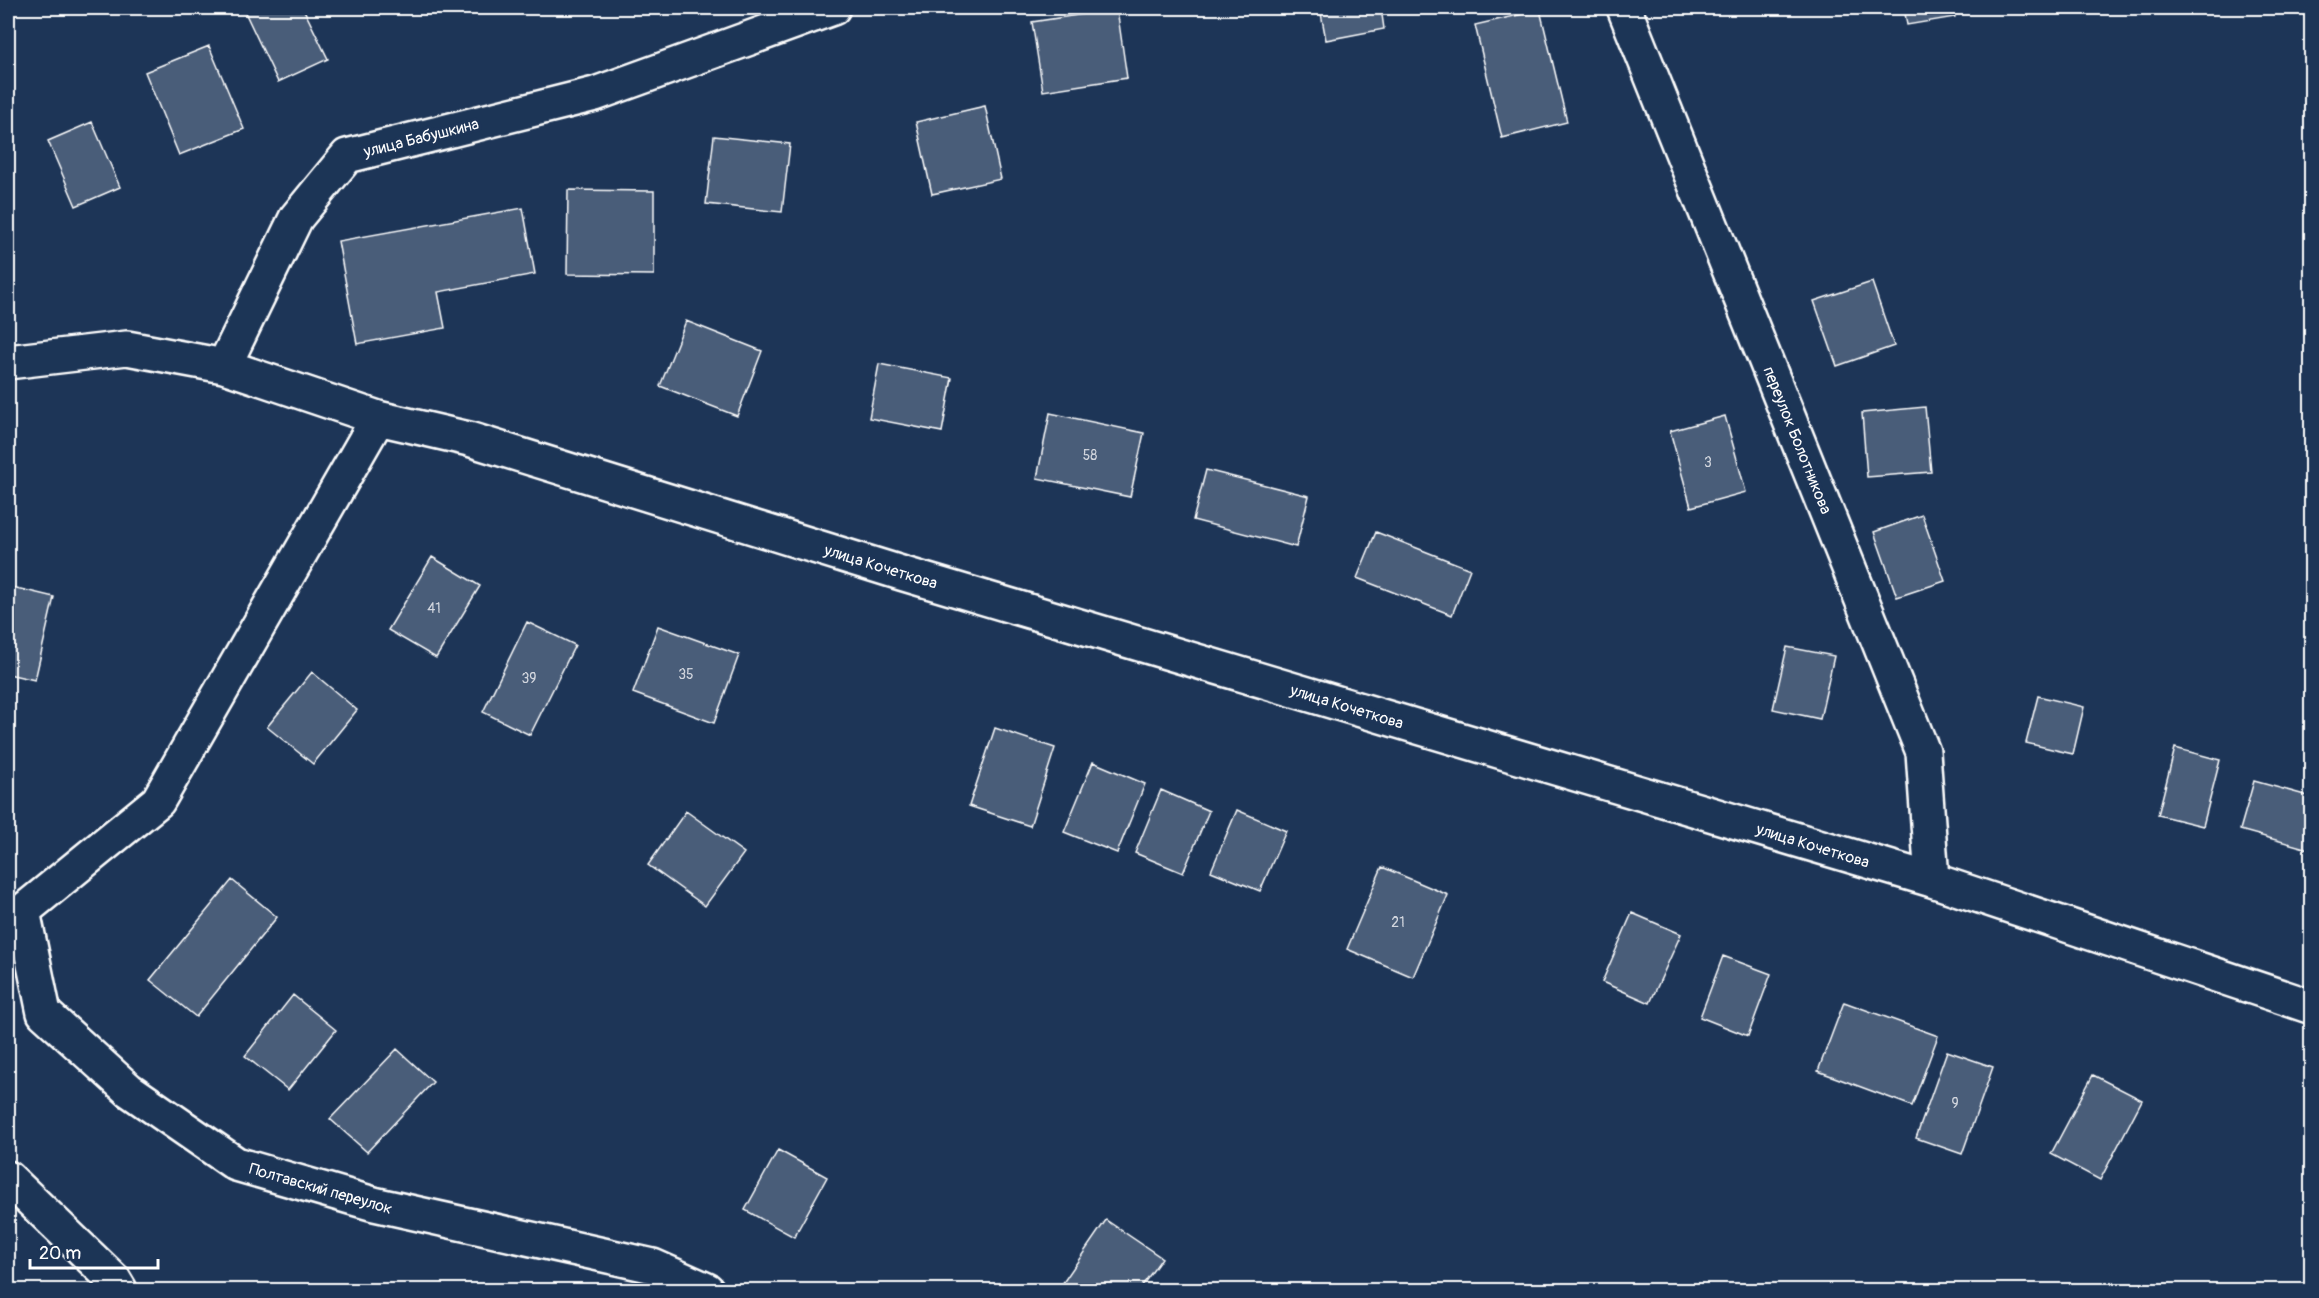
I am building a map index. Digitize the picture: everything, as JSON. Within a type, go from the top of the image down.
[{"type":"street","name":"улица Бабушкина","points":[[224,366],[296,218],[347,156],[594,94],[833,8]]},
{"type":"street","name":"переулок Болотникова","points":[[1624,8],[1923,752],[1932,880]]},
{"type":"street","points":[[8,362],[127,348],[224,366]]},
{"type":"street","name":"улица Кочеткова","points":[[224,366],[378,417],[469,439],[901,573],[1932,880],[2312,1007]]},
{"type":"street","points":[[15,908],[158,801],[378,417]]},
{"type":"street","name":"Полтавский переулок","points":[[15,908],[44,1013],[129,1090],[236,1164],[374,1204],[653,1266],[707,1290]]},
{"type":"street","points":[[8,1178],[117,1285]]},
{"type":"building","points":[[243,8],[303,8],[328,59],[278,82]]},
{"type":"building","points":[[1320,8],[1381,8],[1384,29],[1326,40]]},
{"type":"building","points":[[1904,8],[1953,8],[1955,17],[1907,25]]},
{"type":"building","points":[[1117,9],[1127,78],[1043,91],[1032,22]]},
{"type":"building","points":[[1540,10],[1567,122],[1502,138],[1475,25]]},
{"type":"building","points":[[209,46],[244,129],[179,155],[145,72]]},
{"type":"building","points":[[985,106],[1001,179],[932,194],[916,122]]},
{"type":"building","points":[[92,122],[120,187],[76,206],[48,141]]},
{"type":"building","points":[[714,136],[790,144],[782,212],[706,204]]},
{"type":"building","points":[[568,190],[654,191],[654,275],[567,274]]},
{"type":"building","points":[[523,208],[535,274],[438,292],[445,328],[357,344],[338,241]]},
{"type":"building","points":[[1872,282],[1894,346],[1837,366],[1814,301]]},
{"type":"building","points":[[686,321],[762,351],[737,416],[660,386]]},
{"type":"building","points":[[879,364],[952,378],[942,432],[869,418]]},
{"type":"building","points":[[1925,407],[1931,472],[1867,477],[1862,413]]},
{"type":"building","points":[[1050,413],[1144,433],[1130,497],[1037,478]]},
{"type":"building","points":[[1725,416],[1746,492],[1691,507],[1670,431]]},
{"type":"building","points":[[1206,470],[1309,496],[1296,547],[1193,520]]},
{"type":"building","points":[[1922,515],[1945,581],[1897,597],[1874,532]]},
{"type":"building","points":[[1376,532],[1470,569],[1452,615],[1357,578]]},
{"type":"building","points":[[432,557],[480,586],[436,658],[388,630]]},
{"type":"building","points":[[8,586],[54,597],[35,680],[8,674]]},
{"type":"building","points":[[527,622],[575,645],[530,735],[483,712]]},
{"type":"building","points":[[658,626],[739,655],[714,723],[633,693]]},
{"type":"building","points":[[1787,647],[1834,656],[1820,719],[1773,709]]},
{"type":"building","points":[[312,672],[357,710],[313,764],[267,727]]},
{"type":"building","points":[[2038,696],[2084,707],[2073,754],[2026,743]]},
{"type":"building","points":[[995,728],[1055,748],[1030,826],[969,806]]},
{"type":"building","points":[[2175,748],[2220,760],[2203,826],[2158,815]]},
{"type":"building","points":[[1093,762],[1145,784],[1117,853],[1064,832]]},
{"type":"building","points":[[2254,781],[2312,797],[2312,850],[2240,830]]},
{"type":"building","points":[[1161,790],[1209,811],[1183,873],[1135,853]]},
{"type":"building","points":[[1237,810],[1286,831],[1260,891],[1211,871]]},
{"type":"building","points":[[686,811],[744,853],[705,906],[648,865]]},
{"type":"building","points":[[1382,867],[1448,895],[1413,977],[1347,949]]},
{"type":"building","points":[[232,880],[277,917],[196,1017],[150,980]]},
{"type":"building","points":[[1632,913],[1681,934],[1650,1003],[1602,982]]},
{"type":"building","points":[[1723,956],[1771,974],[1748,1036],[1700,1017]]},
{"type":"building","points":[[293,995],[336,1030],[288,1090],[245,1056]]},
{"type":"building","points":[[1844,1002],[1938,1036],[1912,1106],[1818,1071]]},
{"type":"building","points":[[397,1049],[433,1082],[367,1152],[330,1119]]},
{"type":"building","points":[[1947,1051],[1993,1067],[1962,1154],[1916,1138]]},
{"type":"building","points":[[2093,1075],[2142,1100],[2100,1180],[2051,1154]]},
{"type":"building","points":[[778,1150],[827,1177],[794,1237],[745,1210]]},
{"type":"building","points":[[1106,1220],[1162,1258],[1139,1290],[1058,1290]]}]
